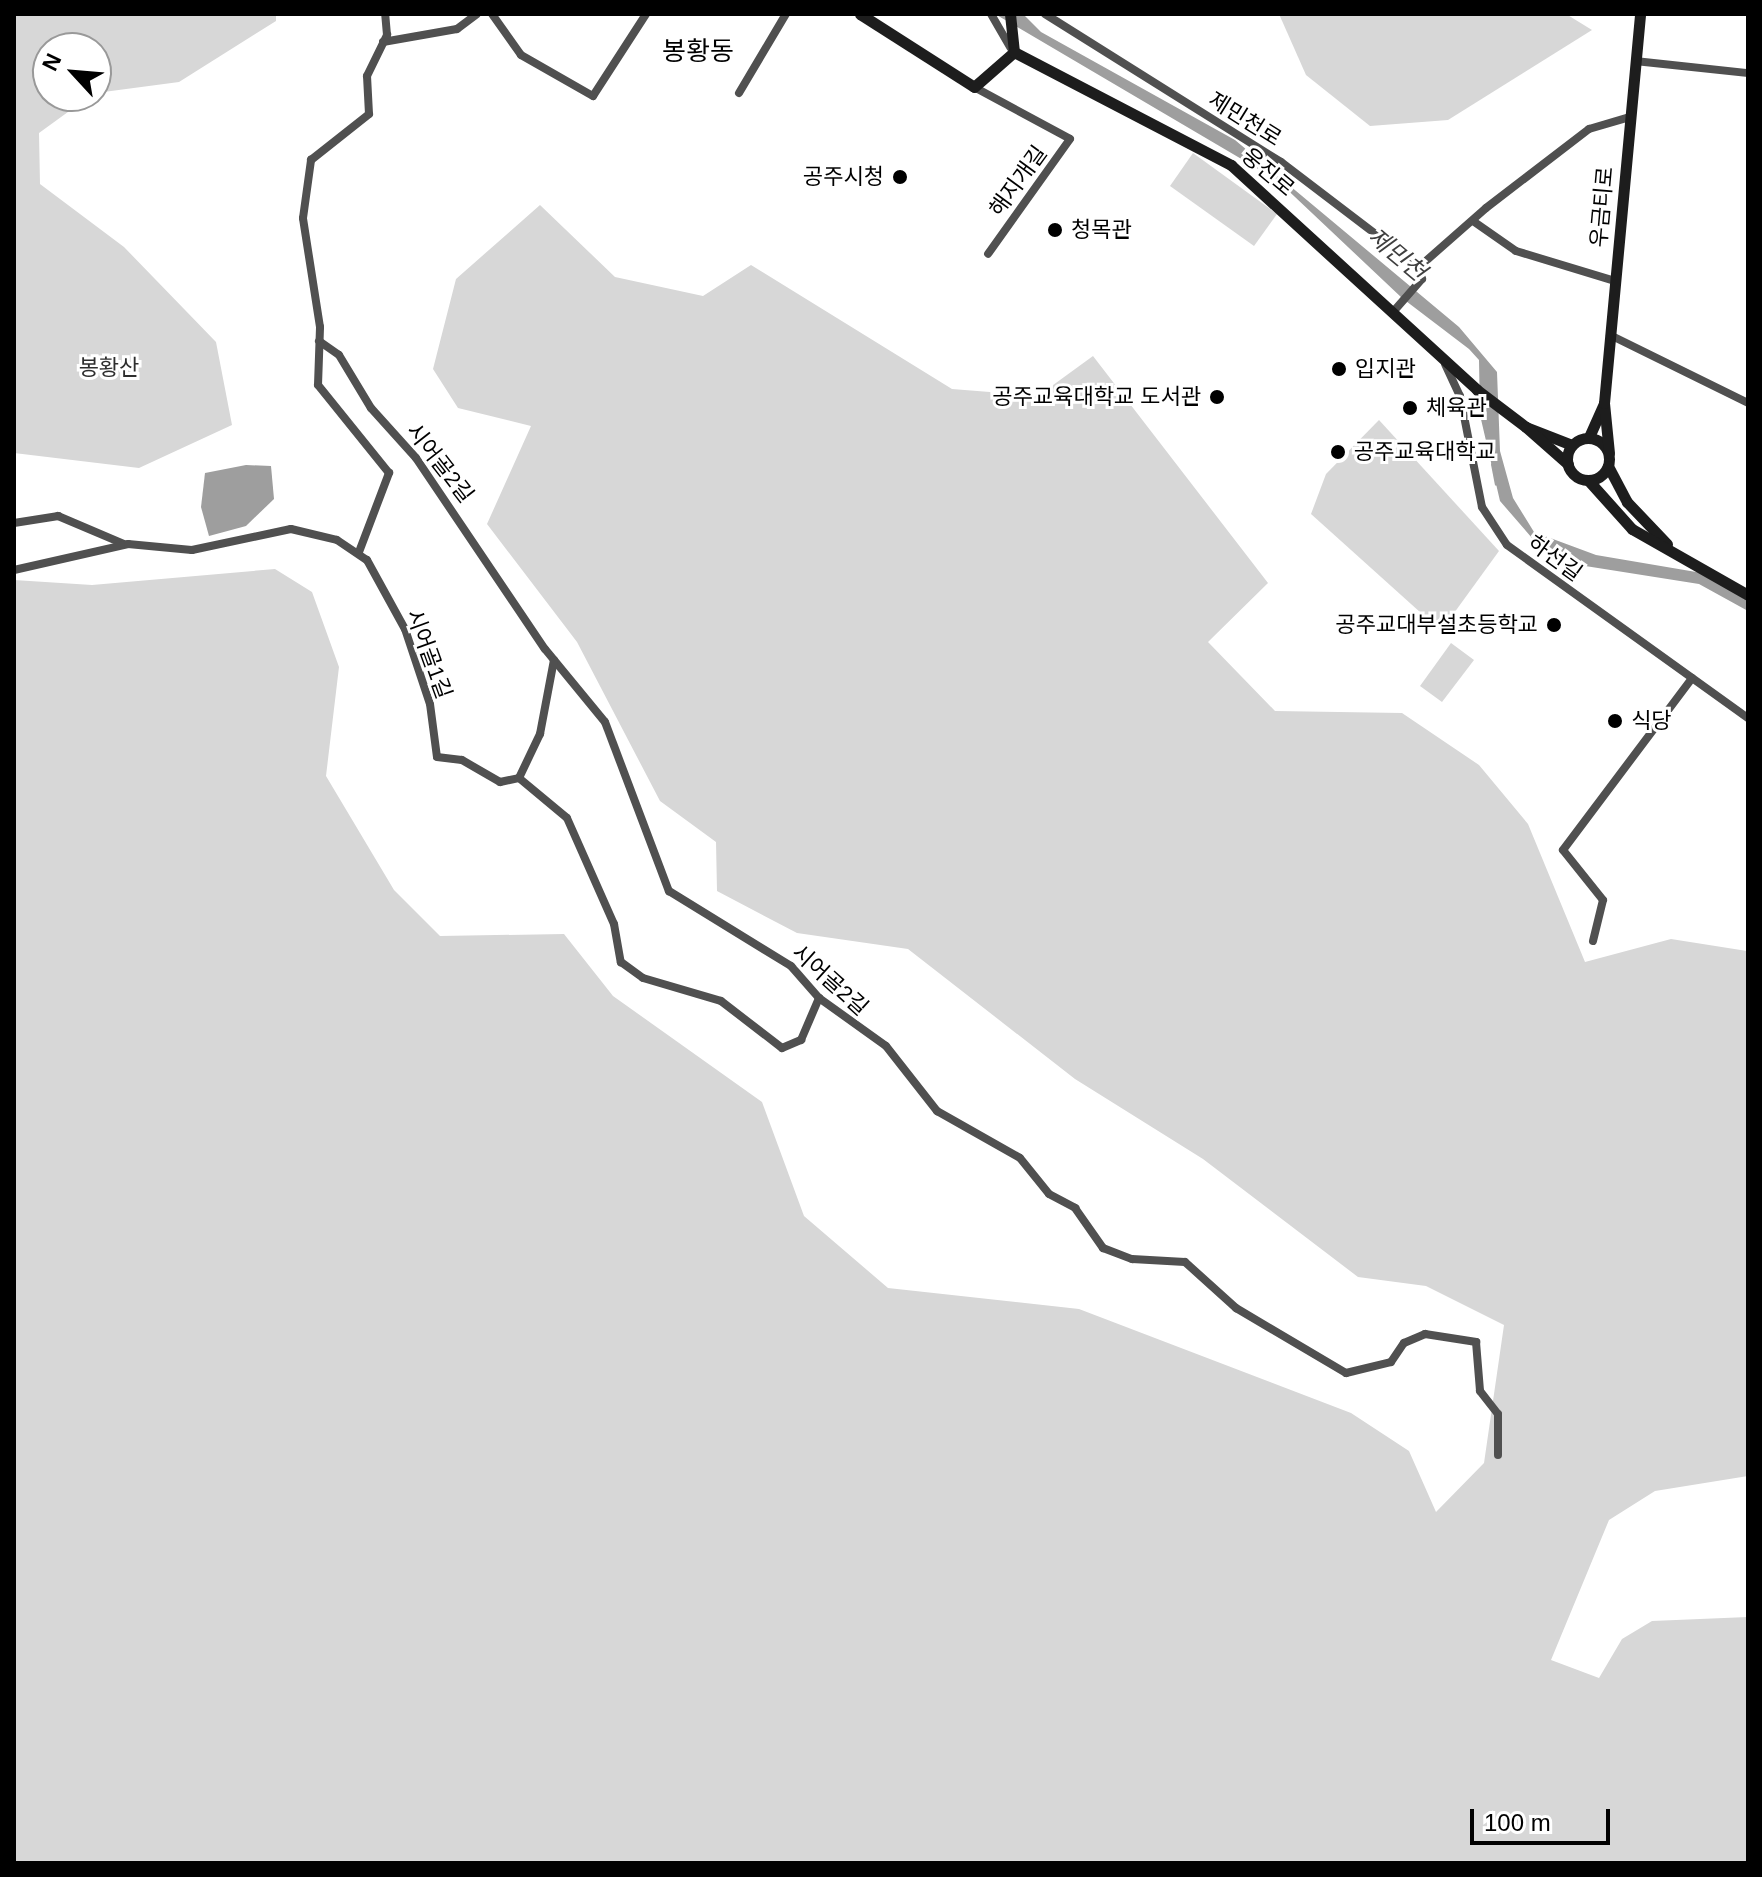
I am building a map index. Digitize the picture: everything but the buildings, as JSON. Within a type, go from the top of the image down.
[{"type":"main road","points":[[860,14],[974,87],[1014,52],[1010,14]]},
{"type":"main road","name":"우금티로","points":[[1609,453],[1604,403],[1640,14]]},
{"type":"main road","name":"웅진로","points":[[1014,52],[1231,165],[1477,390],[1526,427]]},
{"type":"main road","name":"우금티로","points":[[1589,437],[1604,403]]},
{"type":"main road","points":[[1526,427],[1572,445],[1589,437],[1609,453],[1608,466],[1627,502],[1670,548]]},
{"type":"main road","points":[[1526,427],[1588,480],[1632,529],[1748,595]]},
{"type":"main road","points":[[1568,464],[1572,445]]},
{"type":"main road","points":[[1588,480],[1608,466]]},
{"type":"street","points":[[385,14],[383,42],[457,29],[477,14]]},
{"type":"street","points":[[492,14],[521,55],[593,96],[646,14]]},
{"type":"street","points":[[739,93],[786,14]]},
{"type":"street","points":[[991,14],[1014,52]]},
{"type":"street","name":"제민천로","points":[[1045,14],[1281,162],[1419,267]]},
{"type":"street","name":"시어골2길","points":[[359,552],[389,473],[318,385],[319,341],[303,218],[308,174],[319,150],[369,114],[367,76],[383,42]]},
{"type":"street","points":[[1635,61],[1748,73]]},
{"type":"street","name":"해지개길","points":[[974,87],[1070,139],[988,254]]},
{"type":"street","points":[[1393,312],[1422,279],[1419,267],[1473,221],[1589,129],[1630,117]]},
{"type":"street","points":[[1473,221],[1516,251],[1615,281]]},
{"type":"street","points":[[1610,335],[1748,403]]},
{"type":"street","name":"시어골2길","points":[[319,341],[339,355],[371,408],[453,507],[554,660],[605,722],[669,891],[784,961],[819,998],[886,1046],[937,1111],[1020,1158],[1049,1194],[1075,1208],[1101,1247],[1132,1259],[1185,1262],[1303,1353],[1354,1374],[1391,1362],[1412,1337],[1476,1342],[1480,1391],[1498,1414],[1498,1455]]},
{"type":"street","name":"하선길","points":[[1441,356],[1460,396],[1482,507],[1511,549],[1748,718]]},
{"type":"street","points":[[14,523],[58,516],[125,545]]},
{"type":"street","points":[[14,570],[125,545],[192,550],[291,529],[322,533],[359,552]]},
{"type":"street","points":[[1503,559],[1511,549]]},
{"type":"street","name":"시어골1길","points":[[359,552],[405,629],[430,704],[437,757],[462,760],[500,782],[519,778]]},
{"type":"street","points":[[554,660],[540,734],[519,778],[573,826],[617,932],[616,954],[630,970],[721,1001],[782,1048],[801,1040],[819,998]]},
{"type":"street","points":[[1593,941],[1603,900],[1563,850],[1692,678]]},
{"type":"green space","name":"봉황산","points":[[14,14],[276,14],[276,21],[179,82],[112,91],[112,32],[32,32],[32,112],[68,112],[39,133],[40,184],[124,247],[216,342],[232,425],[139,468],[14,453]]},
{"type":"green space","points":[[1279,14],[1566,14],[1592,30],[1448,120],[1370,126],[1306,75]]},
{"type":"green space","points":[[1193,153],[1277,214],[1254,246],[1170,186]]},
{"type":"green space","points":[[540,205],[615,277],[703,296],[751,265],[952,389],[1038,396],[1093,356],[1268,583],[1208,642],[1275,711],[1402,713],[1479,765],[1528,824],[1585,962],[1671,939],[1747,951],[1748,1476],[1655,1491],[1609,1520],[1551,1660],[1599,1678],[1622,1639],[1652,1621],[1748,1617],[1748,1863],[14,1863],[14,580],[92,585],[275,569],[312,592],[339,667],[326,776],[394,890],[440,936],[564,934],[613,996],[762,1102],[804,1216],[888,1288],[1079,1309],[1351,1413],[1409,1451],[1436,1512],[1484,1463],[1504,1325],[1426,1286],[1358,1277],[1203,1159],[1075,1079],[908,949],[797,933],[717,891],[716,842],[660,801],[577,642],[487,524],[531,426],[458,408],[433,369],[456,279]]},
{"type":"green space","points":[[1379,420],[1499,551],[1441,631],[1311,514],[1326,474]]},
{"type":"green space","points":[[1451,643],[1474,660],[1442,702],[1420,686]]},
{"type":"shaded area","name":"제민천","points":[[995,14],[1023,14],[1041,32],[1235,140],[1459,327],[1497,372],[1500,451],[1513,498],[1534,532],[1596,555],[1702,573],[1748,601],[1748,611],[1699,584],[1579,565],[1532,538],[1500,501],[1480,415],[1479,360],[1469,349],[1402,298],[1277,180]]},
{"type":"shaded area","points":[[246,465],[271,466],[274,499],[246,526],[209,536],[201,507],[205,473]]},
{"type":"waterway","name":"제민천","points":[[1492,464],[1496,484]]},
{"type":"place","name":"공주시청","points":[[900,177]]},
{"type":"place","name":"청목관","points":[[1055,230]]},
{"type":"place","name":"입지관","points":[[1339,369]]},
{"type":"place","name":"공주교육대학교 도서관","points":[[1217,397]]},
{"type":"place","name":"체육관","points":[[1410,408]]},
{"type":"place","name":"공주교육대학교","points":[[1338,452]]},
{"type":"place","name":"공주교대부설초등학교","points":[[1554,625]]},
{"type":"place","name":"식당","points":[[1615,721]]},
{"type":"district","name":"봉황동","points":[[698,52]]}]
